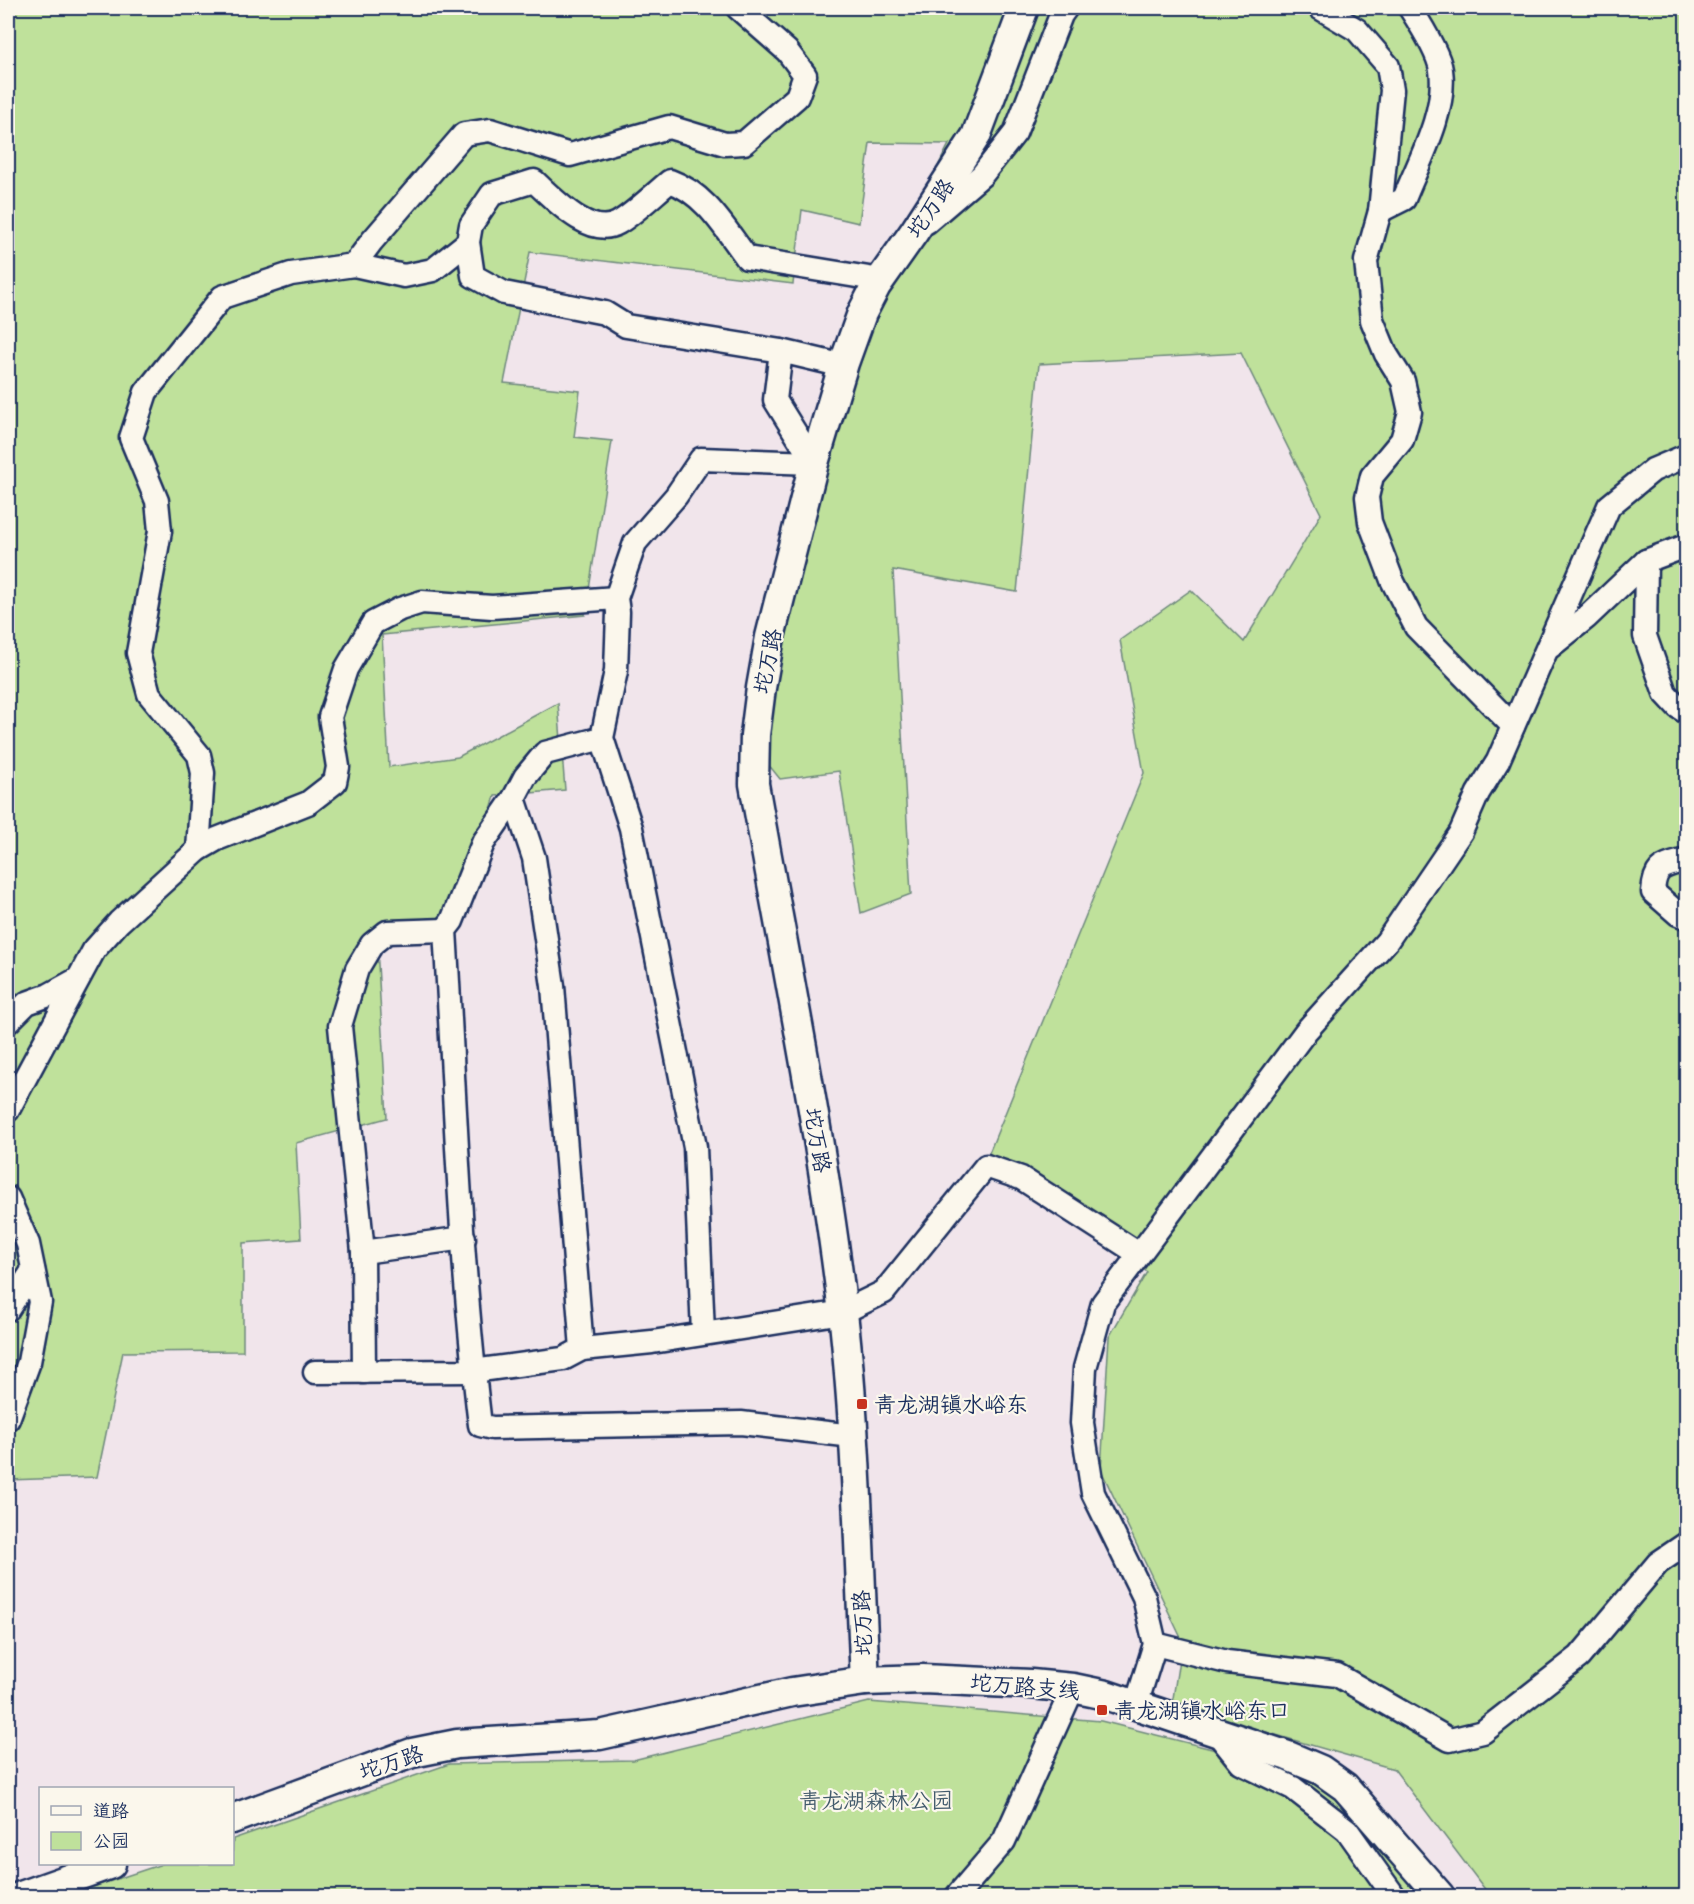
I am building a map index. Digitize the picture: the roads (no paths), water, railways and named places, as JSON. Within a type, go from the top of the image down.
[{"type":"main road","name":"坨万路","points":[[234,1818],[412,1753],[458,1744],[600,1736],[792,1692],[865,1681],[853,1436],[843,1312],[815,1118],[754,784],[757,723],[770,637],[813,463],[862,313],[881,280],[976,136],[1024,8]]},
{"type":"main road","name":"坨万路支线","points":[[865,1681],[923,1679],[1073,1688],[1106,1695],[1288,1756],[1321,1770],[1345,1787],[1440,1896]]},
{"type":"main road","points":[[21,1896],[106,1865]]},
{"type":"street","points":[[354,266],[372,241],[464,134],[490,130],[570,155],[669,127],[725,144],[744,143],[797,97],[805,75],[786,51],[738,8]]},
{"type":"street","points":[[914,232],[982,175],[1015,133],[1061,15],[1066,8]]},
{"type":"street","points":[[1320,8],[1357,30],[1388,66],[1392,90],[1380,211],[1366,261],[1372,320],[1386,354],[1403,381],[1410,412],[1402,440],[1372,476],[1367,497],[1370,522],[1392,580],[1416,627],[1514,726]]},
{"type":"street","points":[[1380,211],[1404,199],[1442,100],[1442,68],[1422,26],[1410,8]]},
{"type":"street","points":[[844,366],[781,351],[626,326],[605,313],[504,293],[473,276],[468,242],[471,225],[492,194],[534,181],[577,219],[605,227],[617,224],[670,181],[685,187],[705,202],[747,258],[881,280]]},
{"type":"street","points":[[198,850],[202,773],[199,755],[149,694],[138,653],[160,531],[157,501],[131,438],[146,392],[222,297],[291,274],[354,266],[404,276],[433,270],[468,242]]},
{"type":"street","points":[[781,351],[775,400],[813,463]]},
{"type":"street","points":[[1136,1706],[1155,1644],[1144,1598],[1093,1493],[1082,1423],[1085,1368],[1103,1303],[1306,1031],[1387,941],[1461,832],[1478,793],[1498,760],[1514,726],[1609,506],[1653,470],[1686,456]]},
{"type":"street","points":[[703,1333],[695,1147],[631,828],[602,738],[616,671],[618,612],[616,598],[634,543],[676,496],[701,459],[813,463]]},
{"type":"street","points":[[1547,649],[1586,618],[1646,561],[1686,546]]},
{"type":"street","points":[[1646,561],[1645,636],[1665,693],[1686,712]]},
{"type":"street","points":[[8,1110],[94,950],[119,922],[198,850],[217,839],[308,803],[335,782],[338,767],[330,717],[346,669],[373,623],[399,609],[422,602],[492,608],[616,598]]},
{"type":"street","points":[[602,738],[545,753],[525,777],[514,798],[483,843],[452,921],[445,930],[473,1371],[480,1425],[492,1428],[741,1423],[853,1436]]},
{"type":"street","points":[[514,798],[534,858],[553,986],[582,1349]]},
{"type":"street","points":[[1686,860],[1663,867],[1654,877],[1653,892],[1678,914],[1686,917]]},
{"type":"street","points":[[364,1372],[363,1251],[340,1026],[357,969],[372,944],[387,932],[445,930]]},
{"type":"street","points":[[8,1022],[27,1003],[49,995],[78,979]]},
{"type":"street","points":[[315,1372],[473,1371],[563,1359],[582,1349],[652,1342],[843,1312],[884,1292],[986,1166],[1021,1179],[1140,1254]]},
{"type":"street","points":[[8,1198],[28,1244],[40,1302],[29,1362],[8,1419]]},
{"type":"street","points":[[363,1251],[464,1238]]},
{"type":"street","points":[[8,1309],[33,1270]]},
{"type":"street","points":[[1155,1644],[1227,1662],[1337,1675],[1450,1740],[1483,1732],[1579,1657],[1658,1563],[1686,1544]]},
{"type":"street","points":[[957,1896],[1004,1841],[1073,1688]]},
{"type":"street","points":[[1217,1733],[1241,1763],[1293,1788],[1347,1830],[1394,1896]]},
{"type":"place","name":"青龙湖镇水峪东","points":[[862,1404]]},
{"type":"place","name":"青龙湖镇水峪东口","points":[[1102,1710]]},
{"type":"park label","name":"青龙湖森林公园","points":[[876,1800]]}]
